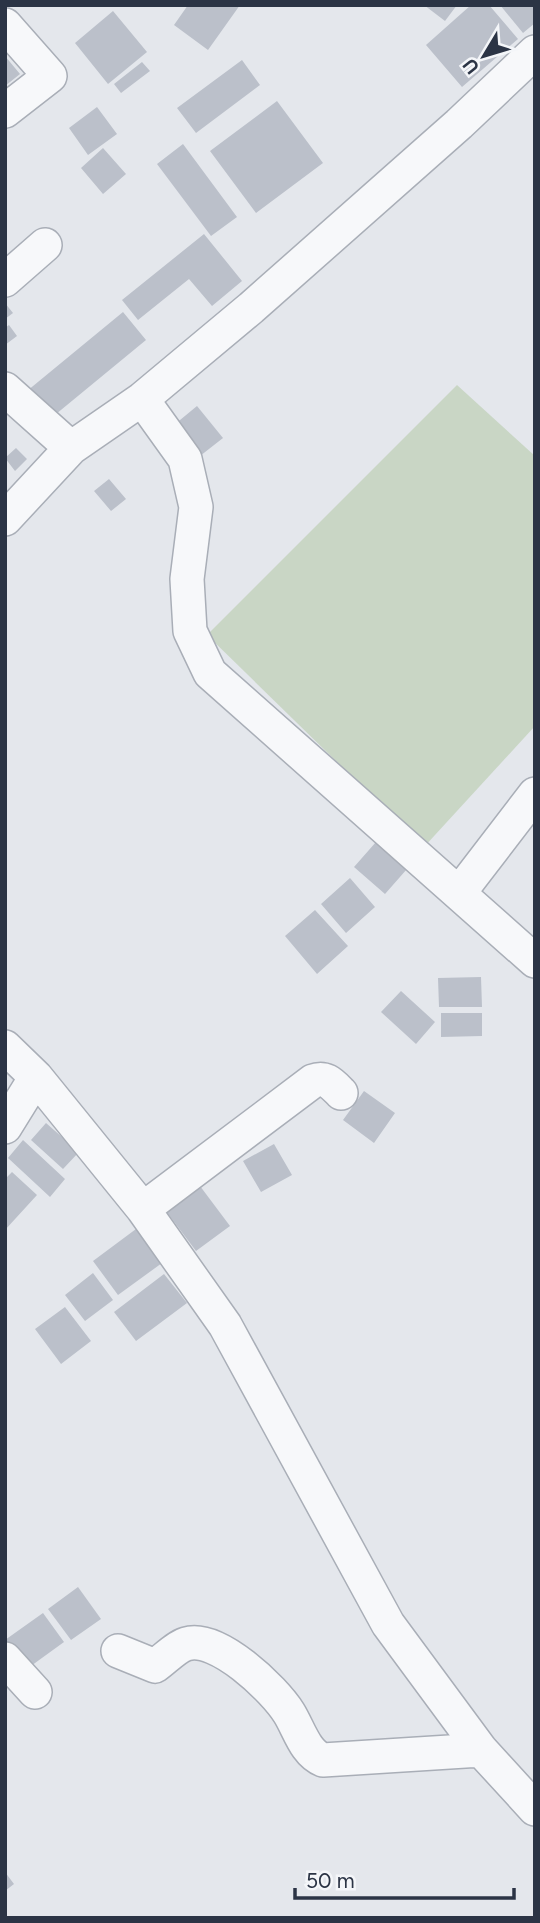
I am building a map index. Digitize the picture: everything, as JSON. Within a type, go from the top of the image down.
[{"type":"street","points":[[5,25],[50,76],[5,111]]},
{"type":"street","points":[[5,519],[71,448],[142,399],[261,299],[535,52]]},
{"type":"street","points":[[5,280],[45,245]]},
{"type":"street","points":[[5,389],[71,448]]},
{"type":"street","points":[[142,399],[185,459],[195,507],[187,579],[190,631],[210,673],[535,961]]},
{"type":"street","points":[[459,892],[535,794]]},
{"type":"street","points":[[5,1047],[36,1077],[144,1209],[225,1325],[388,1624],[481,1750],[535,1809]]},
{"type":"street","points":[[5,1126],[36,1077]]},
{"type":"street","points":[[144,1209],[313,1081],[320,1078],[330,1081],[341,1093]]},
{"type":"street","points":[[118,1651],[155,1666],[185,1644],[203,1643],[214,1648],[254,1674],[270,1690],[288,1712],[309,1750],[323,1760],[481,1750]]},
{"type":"street","points":[[5,1659],[35,1692]]},
{"type":"green space","points":[[457,385],[535,456],[535,726],[424,847],[207,635]]},
{"type":"building","points":[[188,5],[240,5],[208,50],[174,25]]},
{"type":"building","points":[[424,5],[457,5],[445,21]]},
{"type":"building","points":[[471,5],[489,5],[518,39],[462,87],[426,45]]},
{"type":"building","points":[[500,5],[535,5],[535,23],[523,33]]},
{"type":"building","points":[[113,11],[147,52],[108,84],[75,43]]},
{"type":"building","points":[[5,56],[20,74],[5,86]]},
{"type":"building","points":[[242,60],[260,85],[196,133],[177,108]]},
{"type":"building","points":[[142,62],[150,71],[121,93],[114,84]]},
{"type":"building","points":[[277,101],[323,163],[256,213],[210,151]]},
{"type":"building","points":[[97,107],[117,134],[88,155],[69,128]]},
{"type":"building","points":[[183,144],[237,217],[211,236],[157,164]]},
{"type":"building","points":[[103,148],[126,174],[103,194],[81,168]]},
{"type":"building","points":[[204,234],[242,281],[212,306],[189,279],[138,320],[122,300]]},
{"type":"building","points":[[5,303],[13,313],[5,319]]},
{"type":"building","points":[[123,312],[146,340],[50,419],[27,391]]},
{"type":"building","points":[[9,325],[17,336],[5,345],[5,328]]},
{"type":"building","points":[[197,406],[223,438],[200,456],[174,425]]},
{"type":"building","points":[[16,448],[27,459],[15,471],[5,458]]},
{"type":"building","points":[[109,479],[126,499],[111,511],[94,491]]},
{"type":"building","points":[[376,842],[407,869],[385,894],[354,867]]},
{"type":"building","points":[[350,878],[375,907],[346,933],[321,904]]},
{"type":"building","points":[[315,910],[348,946],[317,974],[285,936]]},
{"type":"building","points":[[481,977],[482,1007],[439,1007],[438,978]]},
{"type":"building","points":[[401,991],[435,1022],[416,1044],[381,1012]]},
{"type":"building","points":[[441,1013],[482,1013],[482,1036],[441,1037]]},
{"type":"building","points":[[364,1091],[395,1113],[374,1143],[343,1120]]},
{"type":"building","points":[[46,1123],[79,1152],[63,1169],[31,1140]]},
{"type":"building","points":[[23,1140],[65,1179],[50,1197],[8,1158]]},
{"type":"building","points":[[274,1144],[292,1175],[261,1192],[243,1161]]},
{"type":"building","points":[[12,1172],[37,1195],[5,1230],[5,1179]]},
{"type":"building","points":[[200,1186],[230,1226],[196,1251],[166,1211]]},
{"type":"building","points":[[136,1229],[162,1263],[118,1295],[93,1261]]},
{"type":"building","points":[[93,1273],[113,1300],[85,1321],[65,1295]]},
{"type":"building","points":[[164,1274],[187,1303],[136,1341],[114,1312]]},
{"type":"building","points":[[65,1307],[91,1341],[61,1364],[35,1329]]},
{"type":"building","points":[[78,1587],[101,1619],[71,1640],[48,1609]]},
{"type":"building","points":[[43,1613],[64,1642],[24,1671],[5,1640]]},
{"type":"building","points":[[5,1872],[14,1884],[5,1891]]}]
